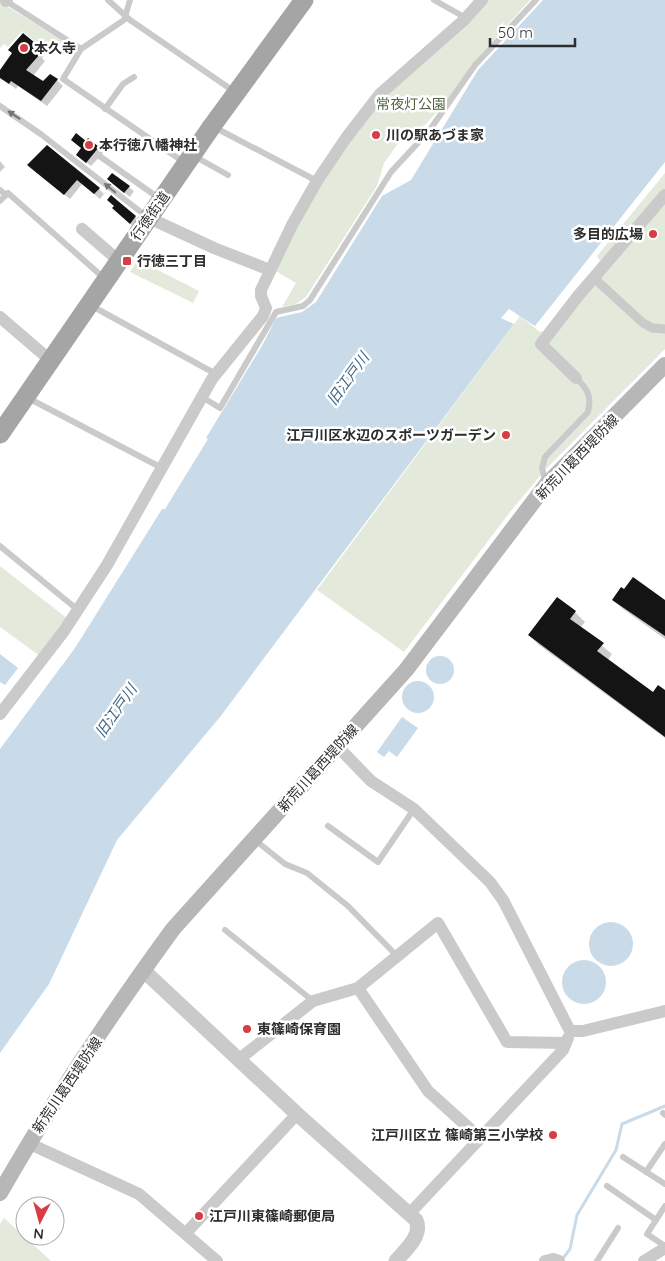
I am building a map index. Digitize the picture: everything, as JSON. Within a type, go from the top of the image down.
[{"type":"main road","name":"行徳街道","points":[[0,434],[212,126],[304,0]]},
{"type":"main road","name":"新荒川葛西堤防線","points":[[0,1193],[28,1144],[144,970],[173,930],[406,670],[546,485],[665,365]]},
{"type":"street","points":[[0,714],[78,610],[107,565],[216,374],[240,342],[250,334],[266,310],[261,294],[270,270],[317,181],[380,94],[466,18],[482,0]]},
{"type":"street","points":[[576,378],[541,344],[665,195]]},
{"type":"street","points":[[149,218],[214,248],[270,270]]},
{"type":"street","points":[[82,229],[118,261]]},
{"type":"street","points":[[594,278],[643,323],[652,328],[665,329]]},
{"type":"street","points":[[0,318],[50,360]]},
{"type":"street","points":[[337,746],[371,781],[414,809],[490,882],[503,900],[570,1030],[563,1050],[410,1213]]},
{"type":"street","points":[[238,1060],[313,1001],[358,988],[398,957],[438,922],[507,1042],[566,1043]]},
{"type":"street","points":[[144,970],[297,1114],[410,1213],[418,1225],[416,1235],[396,1261]]},
{"type":"street","points":[[358,988],[428,1091],[480,1138]]},
{"type":"street","points":[[570,1030],[583,1031],[665,1011]]},
{"type":"street","points":[[186,1233],[297,1114]]},
{"type":"street","points":[[28,1144],[139,1194],[217,1261]]},
{"type":"street","points":[[644,1261],[665,1247]]},
{"type":"lane","points":[[6,0],[81,49]]},
{"type":"lane","points":[[108,0],[170,48],[236,92]]},
{"type":"lane","points":[[130,0],[124,20],[81,49],[62,78],[105,109],[189,159],[228,175]]},
{"type":"lane","points":[[434,0],[466,18]]},
{"type":"lane","points":[[202,397],[220,408],[276,312],[304,306],[310,300],[391,172],[429,131],[475,66],[536,0]]},
{"type":"lane","points":[[105,109],[123,84],[134,77]]},
{"type":"lane","points":[[0,106],[42,135],[138,212],[149,218]]},
{"type":"lane","points":[[212,126],[317,181]]},
{"type":"lane","points":[[98,155],[161,200]]},
{"type":"lane","points":[[0,190],[6,195],[8,193],[106,280]]},
{"type":"lane","points":[[0,201],[6,195]]},
{"type":"lane","points":[[89,304],[216,374]]},
{"type":"lane","points":[[546,485],[542,468],[545,457],[588,412],[590,404],[589,393],[576,378]]},
{"type":"lane","points":[[26,397],[162,468]]},
{"type":"lane","points":[[0,546],[78,610]]},
{"type":"lane","points":[[328,826],[378,862],[414,809]]},
{"type":"lane","points":[[254,839],[285,864],[307,873],[348,906],[398,957]]},
{"type":"lane","points":[[225,930],[313,1001]]},
{"type":"lane","points":[[646,1172],[665,1144]]},
{"type":"lane","points":[[623,1157],[665,1184]]},
{"type":"lane","points":[[607,1186],[656,1220]]},
{"type":"lane","points":[[665,1206],[647,1234],[665,1247]]},
{"type":"lane","points":[[598,1261],[618,1228]]},
{"type":"green space","name":"常夜灯公園","points":[[487,0],[530,0],[471,65],[450,97],[426,124],[400,141],[384,163],[377,186],[306,297],[296,304],[282,307],[296,283],[274,270],[295,227],[337,158],[380,99]]},
{"type":"green space","points":[[0,2],[65,42],[55,52],[44,44],[41,46],[22,31],[8,47],[4,44],[0,48]]},
{"type":"green space","name":"江戸川区水辺のスポーツガーデン","points":[[665,173],[665,349],[545,470],[510,512],[404,652],[317,590],[520,316],[540,332],[544,331],[600,261],[597,256]]},
{"type":"green space","points":[[138,260],[199,291],[193,303],[130,272]]},
{"type":"green space","points":[[0,566],[68,619],[40,656],[0,627]]},
{"type":"green space","points":[[4,1218],[15,1228],[15,1246],[35,1246],[51,1261],[0,1261],[0,1224]]},
{"type":"water","name":"旧江戸川","points":[[543,0],[665,0],[665,162],[535,326],[509,309],[501,318],[514,324],[220,717],[117,840],[49,984],[0,1053],[0,749],[75,648],[162,509],[165,509],[208,439],[206,438],[263,344],[276,318],[302,312],[316,302],[382,196],[411,180],[478,70]]},
{"type":"water","points":[[0,654],[18,668],[5,685],[0,682]]},
{"type":"water","points":[[440,656],[450,660],[454,670],[450,680],[440,684],[430,680],[426,670],[430,660]]},
{"type":"water","points":[[418,681],[430,685],[434,697],[430,709],[418,713],[406,709],[402,697],[406,685]]},
{"type":"water","points":[[402,717],[418,728],[397,757],[389,751],[384,757],[377,752]]},
{"type":"water","points":[[615,922],[627,928],[632,935],[632,953],[627,960],[620,965],[607,966],[599,963],[592,956],[589,940],[592,932],[599,925]]},
{"type":"water","points":[[588,960],[600,966],[605,973],[605,991],[600,998],[593,1003],[580,1004],[572,1001],[565,994],[562,978],[565,970],[572,963]]},
{"type":"building","points":[[23,33],[40,47],[36,51],[40,54],[26,70],[43,81],[50,74],[58,79],[41,101],[11,81],[9,84],[0,78],[0,70],[12,53],[8,50]]},
{"type":"building","name":"本行徳八幡神社","points":[[76,133],[86,141],[88,138],[99,147],[86,163],[76,155],[81,148],[71,140]]},
{"type":"building","points":[[47,145],[100,188],[94,194],[77,180],[64,195],[27,165]]},
{"type":"building","points":[[112,173],[130,186],[124,193],[107,179]]},
{"type":"building","points":[[111,195],[136,216],[130,224],[112,208],[114,206],[107,200]]},
{"type":"building","points":[[633,577],[665,600],[665,636],[612,600],[621,587],[624,589]]},
{"type":"building","points":[[557,597],[576,611],[570,619],[604,643],[597,651],[653,692],[658,685],[665,690],[665,737],[528,635]]},
{"type":"waterway","points":[[561,1261],[570,1249],[577,1215],[616,1150],[622,1124],[665,1106]]},
{"type":"place","name":"本久寺","points":[[24,48]]},
{"type":"place","name":"川の駅あづま家","points":[[376,135]]},
{"type":"place","name":"本行徳八幡神社","points":[[89,145]]},
{"type":"place","name":"多目的広場","points":[[653,234]]},
{"type":"place","name":"行徳三丁目","points":[[127,261]]},
{"type":"place","name":"江戸川区水辺のスポーツガーデン","points":[[506,435]]},
{"type":"place","name":"東篠崎保育園","points":[[247,1029]]},
{"type":"place","name":"江戸川区立 篠崎第三小学校","points":[[553,1135]]},
{"type":"place","name":"江戸川東篠崎郵便局","points":[[199,1216]]}]
